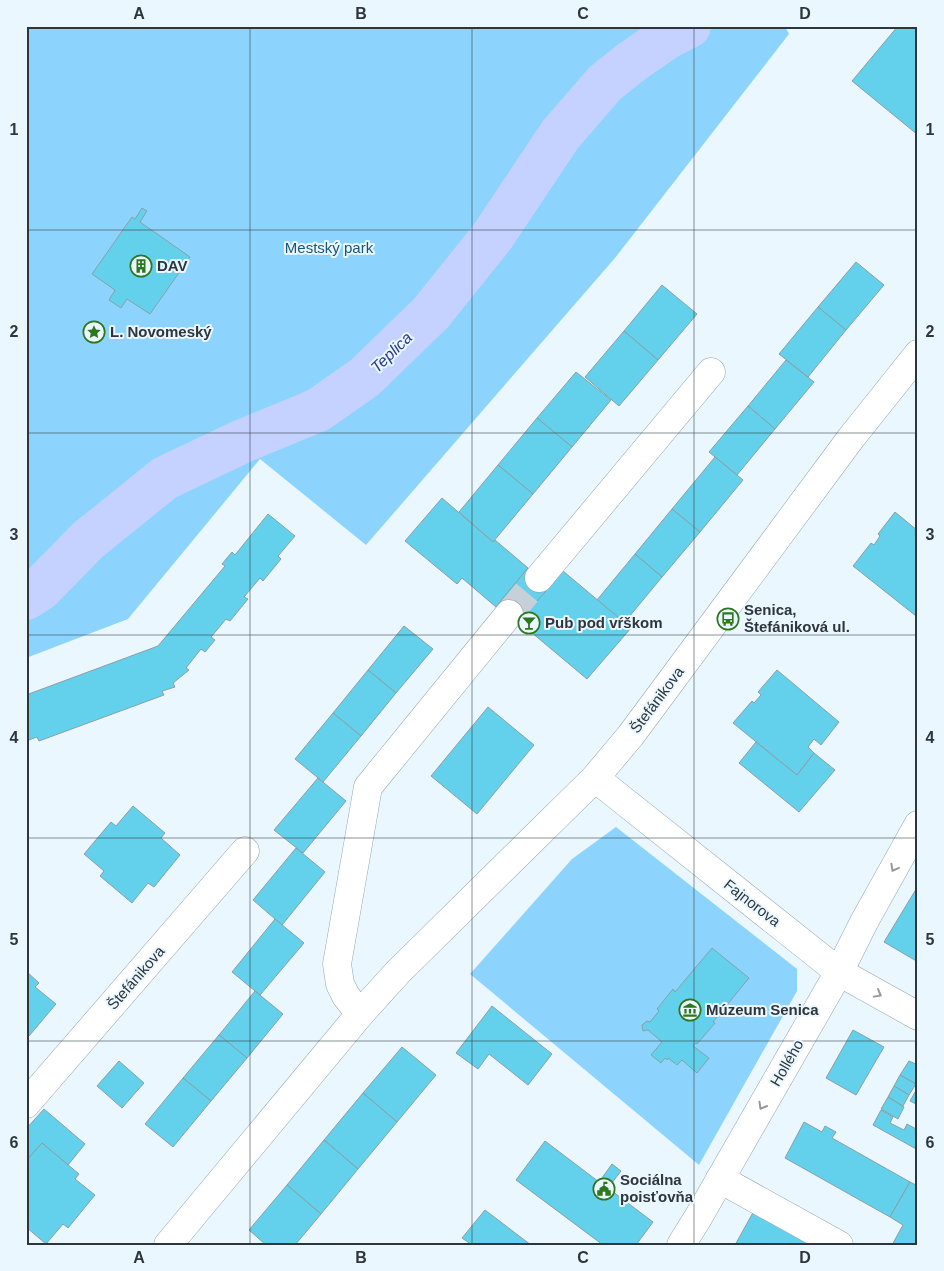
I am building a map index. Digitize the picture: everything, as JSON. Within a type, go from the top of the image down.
[{"type":"street","name":"Štefánikova","points":[[168,1245],[360,1014],[398,972],[595,778],[631,735],[851,438],[918,354]]},
{"type":"street","points":[[539,578],[711,372]]},
{"type":"street","points":[[360,1014],[346,996],[340,984],[338,964],[368,787],[509,614]]},
{"type":"street","name":"Fajnorova","points":[[595,778],[839,972],[918,1016]]},
{"type":"street","name":"Hollého","points":[[681,1245],[839,972],[864,922],[918,825]]},
{"type":"street","name":"Štefánikova","points":[[26,1104],[244,852]]},
{"type":"street","points":[[720,1179],[839,1245]]},
{"type":"green space","name":"Mestský park","points":[[26,26],[785,26],[789,34],[615,258],[366,545],[260,459],[128,619],[26,658]]},
{"type":"green space","points":[[616,827],[797,969],[797,991],[699,1165],[470,974],[572,859]]},
{"type":"building","points":[[898,26],[912,26],[918,31],[918,135],[852,81]]},
{"type":"building","name":"DAV","points":[[142,208],[147,211],[140,222],[190,257],[150,314],[127,299],[121,308],[109,300],[115,290],[92,274],[132,217],[135,219]]},
{"type":"building","points":[[856,262],[884,285],[846,330],[818,307]]},
{"type":"building","points":[[662,285],[697,314],[658,360],[624,331]]},
{"type":"building","points":[[818,307],[846,330],[808,377],[779,354]]},
{"type":"building","points":[[624,331],[658,360],[619,406],[585,377]]},
{"type":"building","points":[[786,360],[814,382],[775,429],[748,406]]},
{"type":"building","points":[[576,372],[611,400],[572,447],[537,418]]},
{"type":"building","points":[[748,406],[775,429],[737,475],[709,452]]},
{"type":"building","points":[[537,418],[572,447],[533,494],[498,465]]},
{"type":"building","points":[[715,457],[743,480],[700,532],[672,509]]},
{"type":"building","points":[[498,465],[533,494],[493,542],[459,512]]},
{"type":"building","points":[[442,498],[493,542],[495,540],[528,568],[496,607],[462,578],[457,584],[405,541]]},
{"type":"building","points":[[672,509],[700,532],[662,577],[635,554]]},
{"type":"building","points":[[895,512],[918,531],[918,614],[916,616],[853,566],[871,543],[874,545],[880,536],[878,534]]},
{"type":"building","points":[[268,514],[295,536],[278,556],[281,559],[263,581],[260,578],[244,597],[248,599],[230,621],[226,619],[211,637],[215,640],[205,652],[201,649],[186,668],[189,670],[173,683],[175,687],[162,691],[164,695],[39,741],[37,737],[26,741],[26,695],[158,646],[225,566],[222,564],[232,552],[235,555]]},
{"type":"building","points":[[635,554],[662,577],[624,623],[597,600]]},
{"type":"building","points":[[528,568],[550,587],[519,622],[498,604]]},
{"type":"building","points":[[563,571],[631,628],[587,679],[519,622]]},
{"type":"building","points":[[404,626],[433,649],[396,693],[368,670]]},
{"type":"building","points":[[368,670],[396,693],[361,736],[333,713]]},
{"type":"building","points":[[777,670],[839,722],[821,745],[814,739],[808,747],[814,753],[797,775],[733,723],[752,701],[754,703],[761,695],[758,692]]},
{"type":"building","points":[[488,707],[534,745],[477,814],[431,776]]},
{"type":"building","points":[[333,713],[361,736],[323,782],[295,759]]},
{"type":"building","points":[[756,742],[797,775],[814,753],[835,770],[799,812],[739,763]]},
{"type":"building","points":[[318,778],[346,801],[303,853],[274,830]]},
{"type":"building","points":[[133,806],[165,833],[161,838],[180,855],[154,887],[148,883],[132,903],[100,876],[104,871],[84,854],[111,822],[116,826]]},
{"type":"building","points":[[296,848],[325,872],[282,925],[253,900]]},
{"type":"building","points":[[918,886],[918,962],[884,942]]},
{"type":"building","points":[[275,919],[304,943],[260,995],[232,972]]},
{"type":"building","name":"Múzeum Senica","points":[[712,948],[749,978],[713,1022],[715,1023],[697,1044],[693,1046],[709,1058],[697,1073],[682,1060],[677,1065],[668,1058],[667,1060],[665,1058],[661,1063],[651,1055],[662,1042],[648,1030],[643,1031],[642,1025],[647,1021],[650,1022],[659,1011],[657,1009],[673,989],[675,992]]},
{"type":"building","points":[[26,971],[39,983],[35,987],[56,1004],[29,1036],[26,1034]]},
{"type":"building","points":[[255,991],[283,1014],[247,1058],[219,1035]]},
{"type":"building","points":[[492,1006],[552,1054],[528,1085],[489,1054],[478,1069],[456,1053]]},
{"type":"building","points":[[853,1030],[884,1047],[856,1095],[826,1078]]},
{"type":"building","points":[[219,1035],[247,1058],[211,1101],[183,1078]]},
{"type":"building","points":[[402,1047],[436,1075],[397,1122],[363,1093]]},
{"type":"building","points":[[119,1061],[144,1083],[122,1108],[97,1086]]},
{"type":"building","points":[[909,1061],[918,1065],[918,1080],[916,1084],[900,1075]]},
{"type":"building","points":[[900,1075],[916,1084],[909,1095],[894,1086]]},
{"type":"building","points":[[183,1078],[211,1101],[173,1147],[145,1124]]},
{"type":"building","points":[[894,1086],[909,1095],[903,1106],[888,1097]]},
{"type":"building","points":[[918,1087],[918,1105],[910,1101]]},
{"type":"building","points":[[363,1093],[397,1122],[358,1169],[324,1140]]},
{"type":"building","points":[[888,1097],[904,1107],[898,1119],[881,1109]]},
{"type":"building","points":[[44,1109],[85,1144],[68,1165],[42,1143],[26,1161],[26,1129]]},
{"type":"building","points":[[881,1110],[893,1117],[890,1123],[904,1130],[907,1124],[918,1130],[918,1150],[873,1125]]},
{"type":"building","points":[[804,1122],[822,1132],[825,1126],[836,1132],[832,1138],[910,1182],[890,1217],[785,1158]]},
{"type":"building","points":[[324,1140],[358,1169],[321,1214],[287,1185]]},
{"type":"building","points":[[545,1141],[599,1182],[612,1164],[621,1171],[608,1188],[653,1222],[636,1245],[603,1245],[516,1180]]},
{"type":"building","points":[[42,1143],[79,1174],[75,1179],[95,1195],[68,1228],[63,1224],[46,1244],[26,1227],[26,1161]]},
{"type":"building","points":[[910,1182],[918,1186],[918,1245],[892,1245],[903,1225],[890,1217]]},
{"type":"building","points":[[287,1185],[321,1214],[295,1245],[266,1245],[249,1230]]},
{"type":"building","points":[[755,1209],[817,1245],[735,1245]]},
{"type":"building","points":[[485,1210],[531,1245],[472,1245],[462,1238]]},
{"type":"waterway","name":"Teplica","points":[[26,598],[40,589],[88,540],[165,478],[243,441],[318,410],[365,377],[431,313],[492,237],[560,135],[605,83],[666,38],[689,26]]},
{"type":"tunnel","points":[[509,614],[539,578]]},
{"type":"place","name":"DAV","points":[[141,266]]},
{"type":"place","name":"L. Novomeský","points":[[94,332]]},
{"type":"place","name":"Senica, Štefániková ul.","points":[[728,619]]},
{"type":"place","name":"Pub pod vŕškom","points":[[529,623]]},
{"type":"place","name":"Múzeum Senica","points":[[690,1010]]},
{"type":"place","name":"Sociálna poisťovňa","points":[[604,1189]]}]
